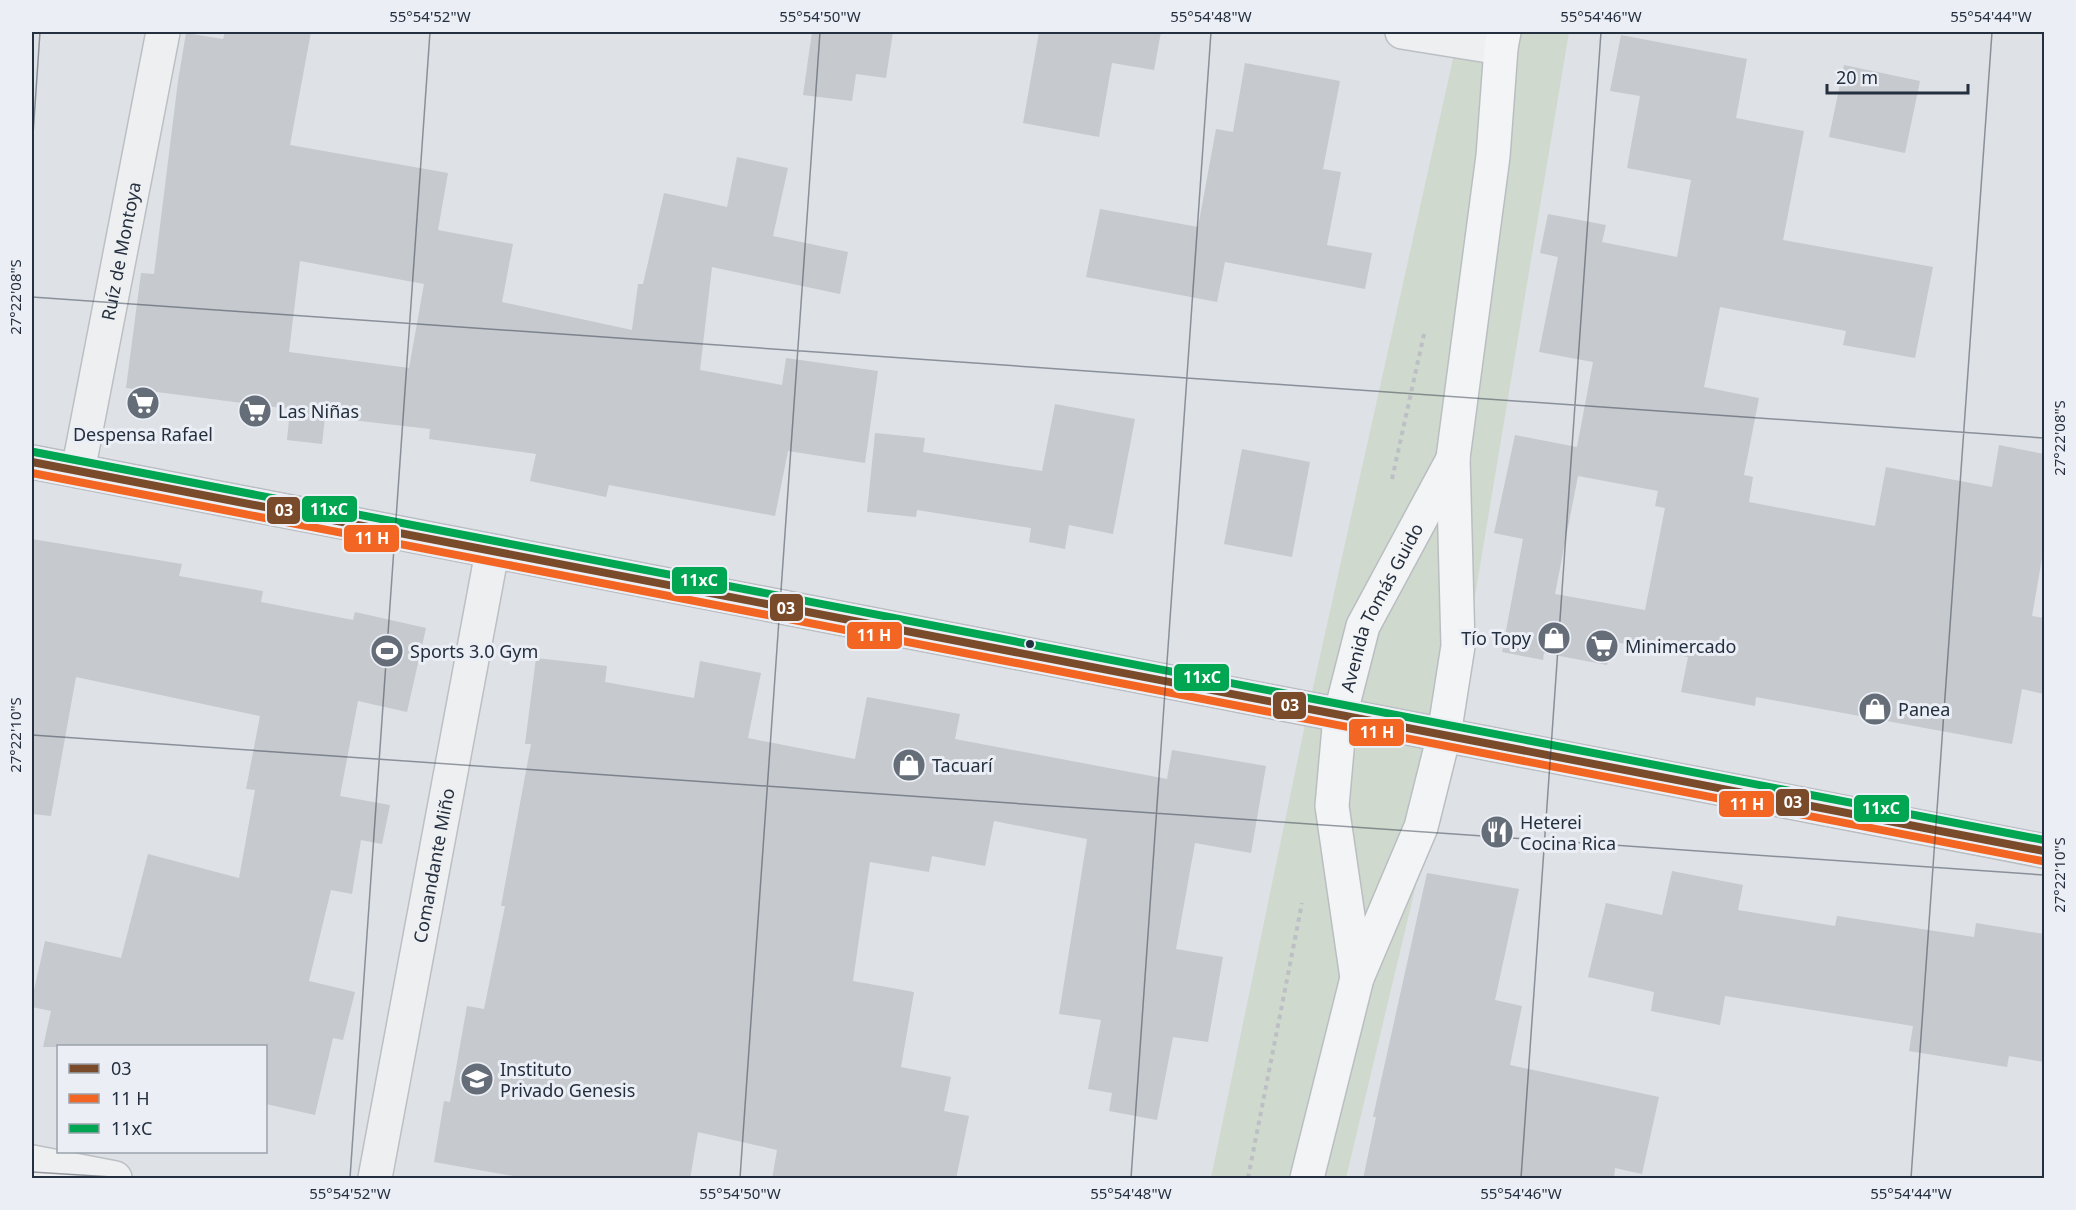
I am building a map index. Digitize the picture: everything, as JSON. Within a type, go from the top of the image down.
[{"type":"main road","name":"Avenida Tomás Guido","points":[[1307,1179],[1357,978],[1421,827],[1444,735],[1458,646],[1453,458],[1493,156],[1503,40]]},
{"type":"main road","name":"Avenida Tomás Guido","points":[[1357,978],[1332,806],[1340,716],[1363,626],[1453,458]]},
{"type":"main road","points":[[32,462],[2044,851]]},
{"type":"street","name":"Ruíz de Montoya","points":[[78,471],[163,32]]},
{"type":"street","points":[[1402,32],[1503,40]]},
{"type":"street","name":"Comandante Miño","points":[[375,1179],[492,552]]},
{"type":"street","points":[[32,1162],[115,1179]]},
{"type":"shaded area","points":[[1459,32],[1569,32],[1452,734],[1346,1178],[1211,1178],[1308,710]]},
{"type":"building","points":[[225,32],[311,32],[290,145],[448,173],[438,230],[513,244],[502,302],[632,330],[638,284],[643,284],[664,193],[727,207],[737,157],[788,168],[773,236],[848,252],[840,294],[712,267],[700,370],[782,385],[786,358],[878,371],[865,463],[788,451],[775,516],[609,485],[606,497],[530,481],[536,454],[429,439],[430,429],[325,417],[322,444],[287,440],[290,409],[126,388],[141,273],[154,274],[186,33],[223,39]],"holes":[[[300,261],[424,284],[409,368],[289,352]]]},
{"type":"building","points":[[812,32],[893,32],[886,78],[856,74],[852,101],[803,95]]},
{"type":"building","points":[[1039,32],[1161,32],[1154,70],[1112,63],[1099,137],[1023,123]]},
{"type":"building","points":[[1621,35],[1747,59],[1736,118],[1804,131],[1783,240],[1933,267],[1915,358],[1843,345],[1846,331],[1720,307],[1704,387],[1759,398],[1744,475],[1753,477],[1749,502],[1875,526],[1886,467],[1992,487],[1999,445],[2044,454],[2044,547],[2032,616],[2044,618],[2044,694],[2022,689],[2012,744],[1756,697],[1755,706],[1681,692],[1688,657],[1611,641],[1607,665],[1544,653],[1543,660],[1502,652],[1523,539],[1494,533],[1515,435],[1577,447],[1593,362],[1539,352],[1558,257],[1540,253],[1548,214],[1606,225],[1602,242],[1677,257],[1691,180],[1627,168],[1640,96],[1610,91]],"holes":[[[1578,476],[1658,491],[1655,506],[1665,508],[1645,610],[1555,594]]]},
{"type":"building","points":[[1245,63],[1340,81],[1323,169],[1341,172],[1327,245],[1372,253],[1365,289],[1225,262],[1217,302],[1086,277],[1100,209],[1198,227],[1216,129],[1233,132]]},
{"type":"building","points":[[1844,65],[1920,81],[1905,153],[1829,137]]},
{"type":"building","points":[[1055,404],[1135,419],[1113,534],[1069,525],[1065,549],[1029,542],[1031,528],[917,510],[916,517],[867,512],[875,433],[925,438],[923,452],[1042,471]]},
{"type":"building","points":[[1242,449],[1310,462],[1292,557],[1224,544]]},
{"type":"building","points":[[32,539],[182,564],[179,576],[263,591],[261,602],[353,620],[355,612],[426,628],[407,712],[358,701],[340,796],[390,805],[382,844],[361,840],[352,894],[331,890],[309,981],[355,992],[343,1040],[333,1038],[315,1115],[267,1104],[267,1045],[57,1045],[57,1047],[43,1047],[51,1011],[32,1007],[45,941],[121,958],[148,854],[239,878],[255,790],[246,789],[260,716],[76,677],[51,816],[32,814]]},
{"type":"building","points":[[536,658],[607,666],[605,682],[694,698],[700,661],[761,673],[748,738],[855,759],[867,697],[960,714],[955,739],[1167,779],[1172,750],[1266,766],[1251,853],[1195,843],[1176,949],[1223,957],[1208,1042],[1173,1037],[1157,1120],[1109,1111],[1112,1093],[1088,1089],[1101,1020],[1059,1014],[1087,839],[994,821],[985,866],[932,856],[929,872],[870,862],[853,981],[914,992],[901,1067],[951,1077],[944,1111],[969,1116],[956,1179],[772,1179],[777,1150],[698,1132],[690,1179],[530,1179],[434,1162],[444,1101],[450,1102],[467,1006],[484,1009],[505,906],[501,906],[531,744],[525,744]]},
{"type":"building","points":[[1672,871],[1743,885],[1738,910],[1835,926],[1837,916],[1974,937],[1976,923],[2044,934],[2044,1062],[2009,1056],[2007,1067],[1909,1051],[1913,1026],[1725,996],[1720,1025],[1651,1011],[1654,992],[1588,977],[1606,903],[1662,915]]},
{"type":"building","points":[[1427,873],[1519,889],[1495,1000],[1522,1006],[1510,1065],[1659,1097],[1642,1174],[1615,1168],[1614,1179],[1363,1179],[1376,1117],[1373,1117]]},
{"type":"transit line","name":"11xC","points":[[34,452],[2044,840]]},
{"type":"transit line","name":"03","points":[[32,462],[2044,851]]},
{"type":"transit line","points":[[32,473],[2042,861]]},
{"type":"place","name":"Despensa Rafael","points":[[143,403]]},
{"type":"place","name":"Las Niñas","points":[[255,411]]},
{"type":"place","name":"Tío Topy","points":[[1554,638]]},
{"type":"place","name":"Minimercado","points":[[1602,646]]},
{"type":"place","name":"Sports 3.0 Gym","points":[[387,651]]},
{"type":"place","name":"Panea","points":[[1875,709]]},
{"type":"place","name":"Tacuarí","points":[[909,765]]},
{"type":"place","name":"Heterei Cocina Rica","points":[[1497,832]]},
{"type":"place","name":"Instituto Privado Genesis","points":[[477,1079]]}]
